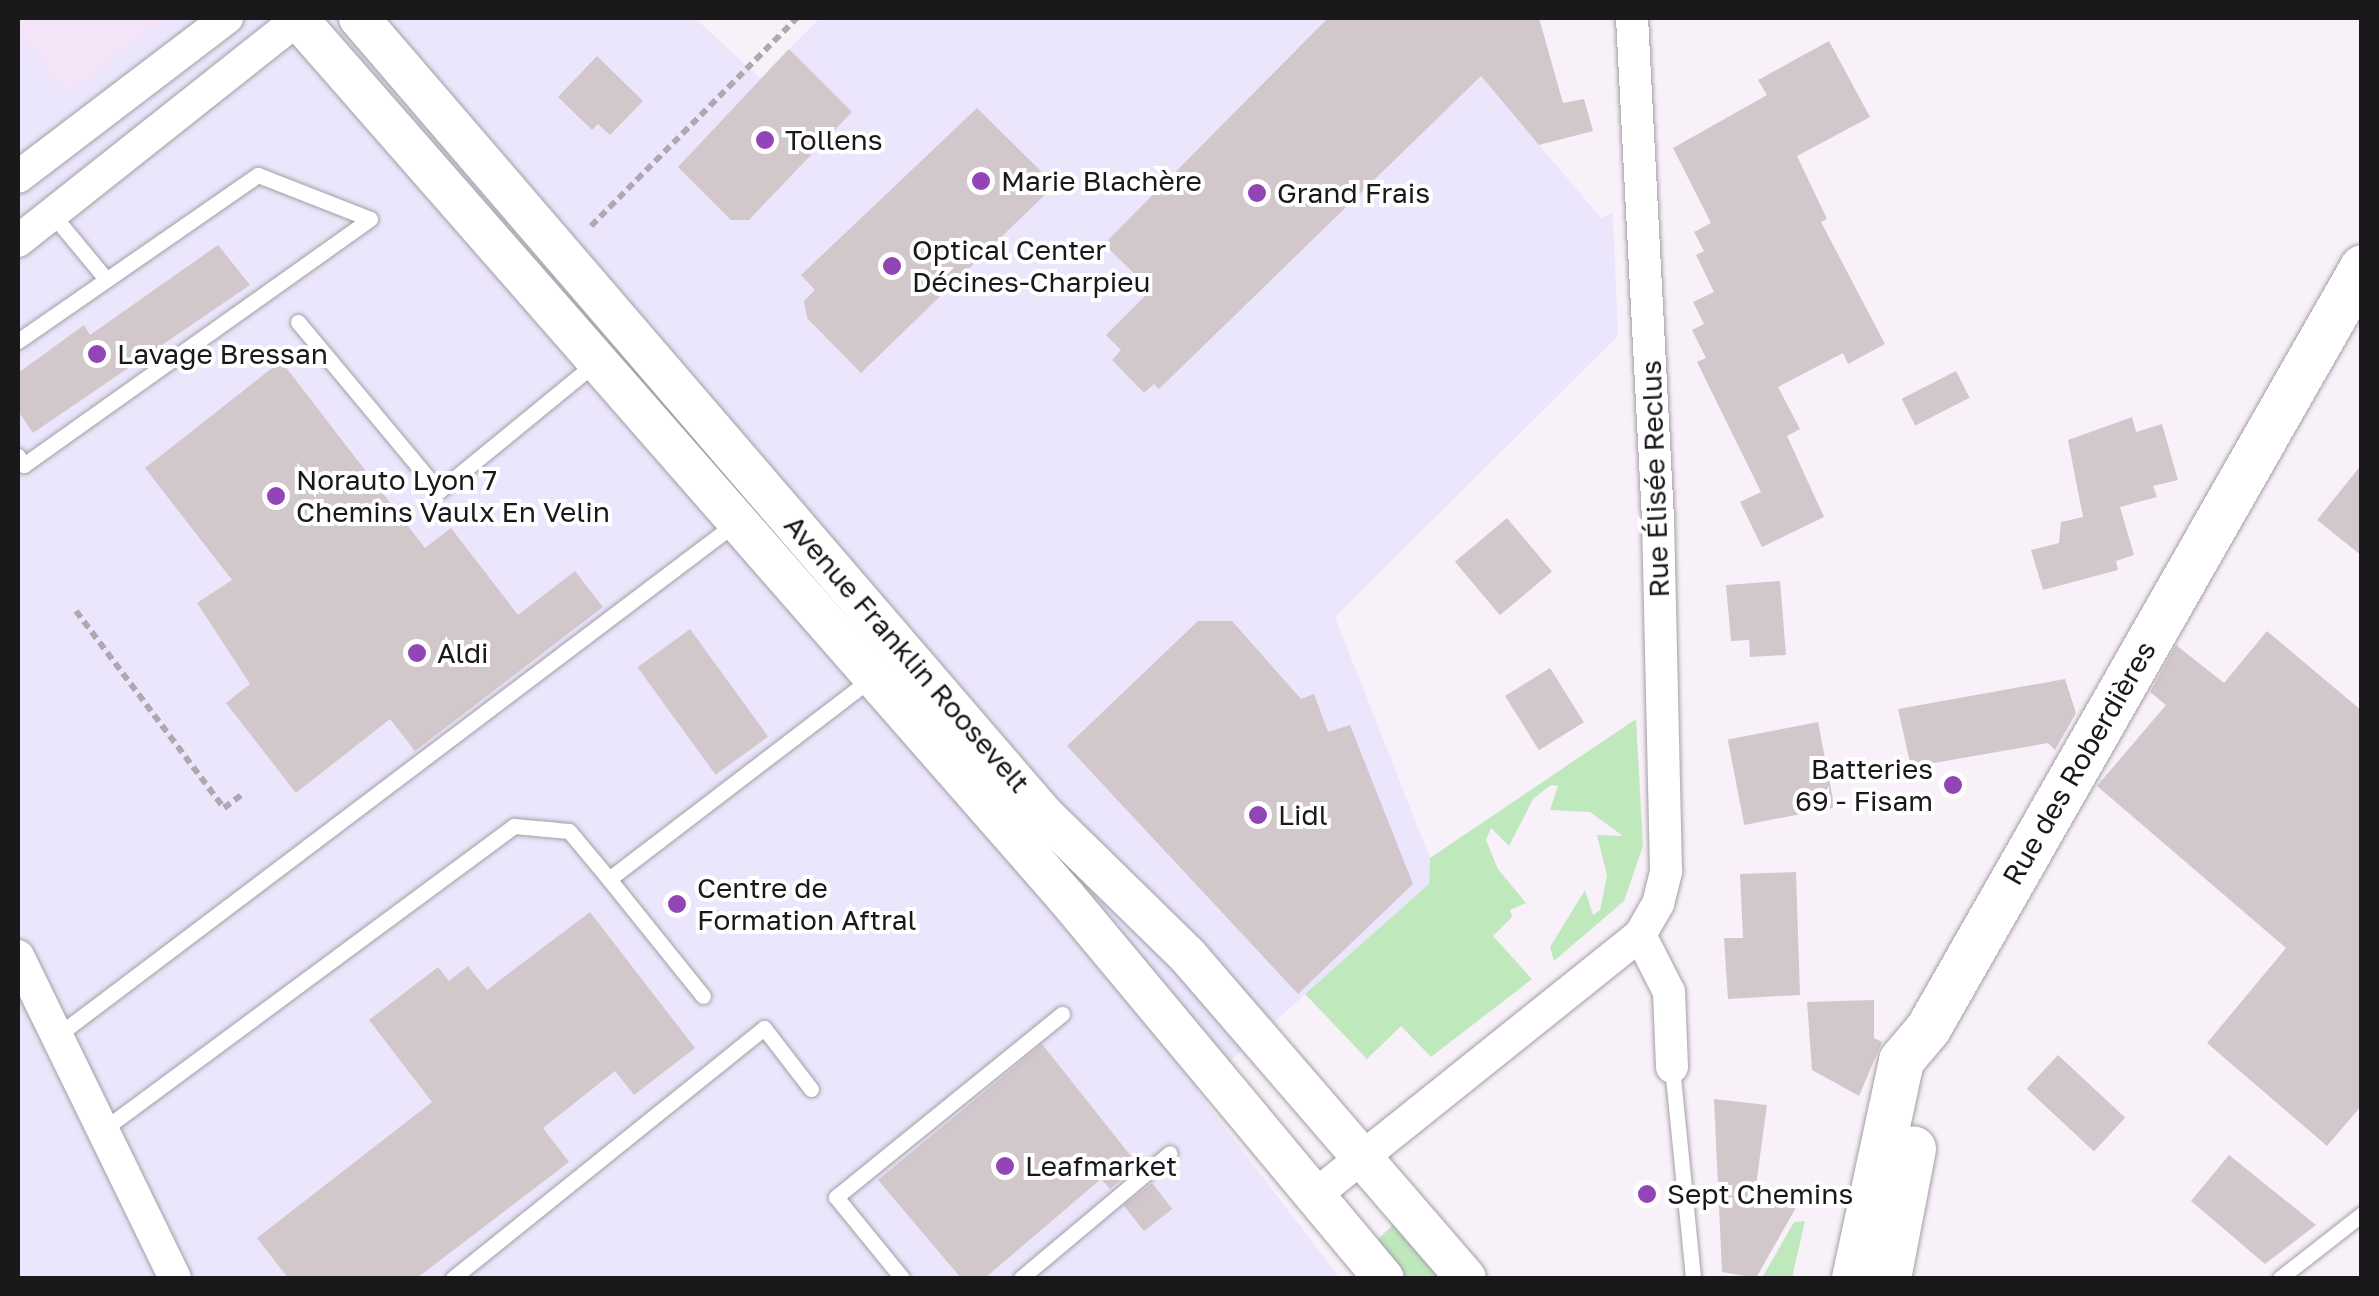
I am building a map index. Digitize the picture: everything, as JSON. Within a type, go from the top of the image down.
[{"type":"main road","name":"Rue des Roberdières","points":[[1854,1278],[1901,1060],[1928,1028],[2362,267]]},
{"type":"main road","points":[[1888,1278],[1930,1066],[1928,1028]]},
{"type":"street","points":[[18,176],[226,18]]},
{"type":"street","points":[[18,242],[298,18]]},
{"type":"street","name":"Avenue Franklin Roosevelt","points":[[298,18],[864,664],[1384,1278]]},
{"type":"street","name":"Avenue Franklin Roosevelt","points":[[358,18],[1044,814],[1188,956],[1466,1278]]},
{"type":"street","name":"Rue Élisée Reclus","points":[[1314,1196],[1640,934],[1666,871],[1658,518],[1632,18]]},
{"type":"street","points":[[864,664],[882,661],[916,695],[935,689]]},
{"type":"street","points":[[1640,934],[1669,992],[1672,1066]]},
{"type":"street","points":[[18,956],[175,1278]]},
{"type":"lane","points":[[18,341],[258,175],[370,219],[24,466],[18,456]]},
{"type":"lane","points":[[53,215],[106,278]]},
{"type":"lane","points":[[298,322],[438,491],[600,360]]},
{"type":"lane","points":[[58,1035],[739,520]]},
{"type":"lane","points":[[609,879],[864,664]]},
{"type":"lane","points":[[104,1130],[514,826],[568,832],[703,996]]},
{"type":"lane","points":[[902,1278],[836,1197],[1062,1014]]},
{"type":"lane","points":[[453,1278],[764,1028],[811,1089]]},
{"type":"lane","points":[[1672,1066],[1693,1278]]},
{"type":"lane","points":[[1021,1278],[1170,1153]]},
{"type":"lane","points":[[2280,1278],[2362,1214]]},
{"type":"path","points":[[564,253],[798,18]]},
{"type":"path","points":[[76,611],[224,808],[245,792]]},
{"type":"shaded area","points":[[18,18],[166,18],[68,95],[18,35]]},
{"type":"shaded area","points":[[166,18],[695,18],[760,78],[820,18],[1432,18],[1601,218],[1613,213],[1618,336],[1335,617],[1430,858],[1429,884],[1197,1091],[1340,1278],[18,1278],[18,35],[68,94]]},
{"type":"green space","points":[[1636,719],[1643,846],[1624,901],[1554,961],[1550,947],[1585,890],[1593,915],[1600,910],[1607,875],[1597,835],[1623,836],[1590,812],[1550,810],[1558,786],[1551,785],[1533,799],[1509,846],[1491,828],[1486,840],[1498,869],[1526,903],[1510,910],[1512,917],[1493,936],[1532,979],[1431,1057],[1401,1026],[1367,1059],[1305,994],[1429,884],[1430,858]]},
{"type":"green space","points":[[1399,1219],[1449,1278],[1401,1278],[1372,1245]]},
{"type":"green space","points":[[1805,1221],[1792,1278],[1762,1278],[1794,1222]]},
{"type":"building","name":"Grand Frais","points":[[1328,18],[1539,18],[1563,103],[1584,99],[1593,131],[1539,145],[1481,76],[1159,389],[1154,384],[1144,393],[1112,360],[1121,350],[1106,335],[1151,290],[1104,244]]},
{"type":"building","points":[[1829,41],[1870,117],[1797,156],[1827,219],[1821,222],[1885,344],[1848,364],[1843,353],[1778,387],[1800,429],[1787,436],[1824,517],[1762,547],[1740,502],[1761,492],[1697,362],[1706,358],[1692,330],[1704,324],[1693,302],[1714,292],[1696,255],[1704,251],[1694,232],[1711,223],[1673,148],[1767,95],[1758,80]]},
{"type":"building","name":"Tollens","points":[[789,49],[852,112],[749,220],[731,220],[678,167]]},
{"type":"building","points":[[597,56],[643,101],[610,135],[598,124],[592,130],[558,97]]},
{"type":"building","name":"Optical Center Décines-Charpieu","points":[[977,108],[1055,185],[861,373],[807,318],[804,301],[815,290],[801,275]]},
{"type":"building","name":"Lavage Bressan","points":[[218,245],[250,285],[33,433],[18,411],[18,373],[84,325],[90,335]]},
{"type":"building","points":[[281,361],[425,548],[451,528],[518,615],[575,571],[603,607],[415,751],[390,719],[296,793],[226,703],[250,684],[197,603],[232,580],[145,468]]},
{"type":"building","points":[[1956,371],[1970,398],[1915,425],[1902,399]]},
{"type":"building","points":[[2132,417],[2136,432],[2162,424],[2178,480],[2153,486],[2157,497],[2120,507],[2134,555],[2116,561],[2118,570],[2043,590],[2031,550],[2059,543],[2061,522],[2083,517],[2068,440]]},
{"type":"building","points":[[2362,464],[2362,556],[2317,520]]},
{"type":"building","points":[[1507,518],[1552,572],[1500,615],[1455,562]]},
{"type":"building","points":[[1780,581],[1786,655],[1750,657],[1749,640],[1731,641],[1726,585]]},
{"type":"building","name":"Lidl","points":[[1198,621],[1232,621],[1301,699],[1314,694],[1328,732],[1350,725],[1413,884],[1298,994],[1067,746]]},
{"type":"building","points":[[690,629],[768,737],[716,775],[637,667]]},
{"type":"building","points":[[2267,631],[2362,711],[2362,1105],[2327,1146],[2207,1043],[2286,948],[2097,786],[2166,705],[2150,692],[2176,645],[2224,683]]},
{"type":"building","points":[[1550,668],[1584,722],[1539,750],[1505,696]]},
{"type":"building","points":[[2065,679],[2076,713],[2055,750],[2048,743],[1911,767],[1898,709]]},
{"type":"building","points":[[1818,722],[1835,807],[1744,825],[1728,740]]},
{"type":"building","points":[[1796,872],[1800,995],[1728,999],[1724,938],[1743,938],[1740,874]]},
{"type":"building","points":[[590,912],[695,1048],[634,1095],[615,1071],[543,1128],[569,1162],[417,1278],[288,1278],[257,1238],[432,1102],[369,1020],[438,967],[449,981],[468,966],[487,990]]},
{"type":"building","points":[[1874,1000],[1874,1038],[1882,1042],[1859,1096],[1812,1070],[1807,1002]]},
{"type":"building","name":"Leafmarket","points":[[1042,1044],[1138,1165],[1110,1189],[1101,1179],[985,1278],[961,1278],[878,1180]]},
{"type":"building","points":[[2058,1055],[2125,1118],[2094,1151],[2027,1089]]},
{"type":"building","points":[[1714,1099],[1767,1105],[1755,1193],[1798,1204],[1756,1278],[1722,1272]]},
{"type":"building","points":[[2229,1155],[2316,1225],[2265,1264],[2191,1201]]},
{"type":"building","points":[[1152,1183],[1172,1209],[1144,1231],[1124,1205]]},
{"type":"place","name":"Tollens","points":[[765,140]]},
{"type":"place","name":"Marie Blachère","points":[[981,181]]},
{"type":"place","name":"Grand Frais","points":[[1257,193]]},
{"type":"place","name":"Optical Center Décines-Charpieu","points":[[892,266]]},
{"type":"place","name":"Lavage Bressan","points":[[97,354]]},
{"type":"place","name":"Norauto Lyon 7 Chemins Vaulx En Velin","points":[[276,496]]},
{"type":"place","name":"Aldi","points":[[417,653]]},
{"type":"place","name":"Batteries 69 - Fisam","points":[[1953,785]]},
{"type":"place","name":"Lidl","points":[[1258,815]]},
{"type":"place","name":"Centre de Formation Aftral","points":[[677,904]]},
{"type":"place","name":"Leafmarket","points":[[1005,1166]]},
{"type":"place","name":"Sept Chemins","points":[[1647,1194]]}]
